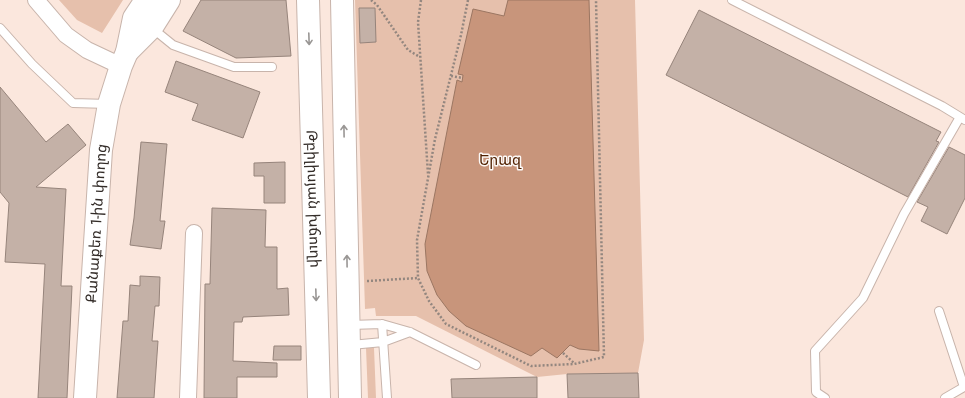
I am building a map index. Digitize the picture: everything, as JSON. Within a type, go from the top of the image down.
[{"type":"main road","name":"Քանաքեռ 1-ին փողոց","points":[[85,398],[101,150],[109,104],[124,59],[134,18],[146,0]]},
{"type":"main road","name":"Քանաքեռ 1-ին փողոց","points":[[124,59],[152,27],[169,0]]},
{"type":"main road","name":"Թբիլիսյան խճուղի","points":[[308,0],[319,398]]},
{"type":"main road","name":"Թբիլիսյան խճուղի","points":[[342,0],[350,398]]},
{"type":"street","points":[[36,0],[66,35],[87,50],[124,59]]},
{"type":"street","points":[[188,398],[194,232]]},
{"type":"lane","points":[[732,0],[963,118],[904,214],[863,298],[815,351],[816,392],[825,398]]},
{"type":"lane","points":[[152,27],[173,46],[234,67],[272,67]]},
{"type":"lane","points":[[0,28],[32,64],[73,103],[109,104]]},
{"type":"lane","points":[[939,310],[964,386],[945,398]]},
{"type":"lane","points":[[348,335],[382,324],[410,332],[476,365]]},
{"type":"lane","points":[[382,324],[387,398]]},
{"type":"lane","points":[[348,335],[384,342],[410,332]]},
{"type":"path","points":[[371,0],[377,6],[408,50],[420,58]]},
{"type":"path","points":[[421,0],[418,22],[428,179]]},
{"type":"path","points":[[468,0],[461,35],[435,139],[417,240],[418,278],[429,301],[446,324],[532,366],[574,364],[604,357],[596,0]]},
{"type":"path","points":[[451,76],[463,78]]},
{"type":"path","points":[[360,282],[418,278]]},
{"type":"path","points":[[563,353],[574,364]]},
{"type":"green space","points":[[59,0],[123,0],[102,33],[77,20]]},
{"type":"green space","name":"Երազ","points":[[355,0],[635,0],[644,340],[638,373],[567,374],[537,377],[416,316],[376,316],[375,308],[365,309]]},
{"type":"green space","points":[[366,348],[374,348],[376,398],[368,398]]},
{"type":"shaded area","points":[[508,0],[589,0],[599,351],[579,349],[570,345],[557,358],[542,348],[531,356],[466,326],[449,311],[437,295],[427,271],[425,244],[457,80],[462,82],[463,75],[458,74],[473,9],[504,16]]},
{"type":"building","points":[[201,0],[286,0],[291,56],[236,58],[183,31]]},
{"type":"building","points":[[359,8],[375,8],[376,42],[360,43]]},
{"type":"building","points":[[699,10],[941,132],[936,141],[939,142],[908,197],[666,75]]},
{"type":"building","points":[[176,61],[260,92],[243,138],[192,120],[198,104],[165,92]]},
{"type":"building","points":[[0,87],[46,142],[68,124],[86,145],[36,187],[66,189],[61,286],[72,286],[67,398],[38,398],[45,264],[5,262],[9,203],[0,192]]},
{"type":"building","points":[[141,142],[167,144],[160,221],[165,221],[161,249],[130,245]]},
{"type":"building","points":[[949,147],[965,155],[965,198],[947,234],[921,221],[928,207],[917,202]]},
{"type":"building","points":[[285,162],[285,203],[264,203],[264,176],[254,176],[254,163]]},
{"type":"building","points":[[212,208],[266,210],[265,247],[277,247],[277,289],[288,288],[289,315],[243,317],[242,322],[234,322],[233,361],[277,363],[277,377],[237,377],[237,398],[204,398],[205,284],[210,284]]},
{"type":"building","points":[[140,276],[160,277],[159,306],[155,306],[152,341],[158,341],[154,398],[117,398],[123,321],[128,321],[130,285],[140,286]]},
{"type":"building","points":[[274,346],[301,346],[301,360],[273,360]]},
{"type":"building","points":[[638,373],[639,398],[568,398],[567,374]]},
{"type":"building","points":[[537,377],[537,398],[452,398],[451,379]]}]
